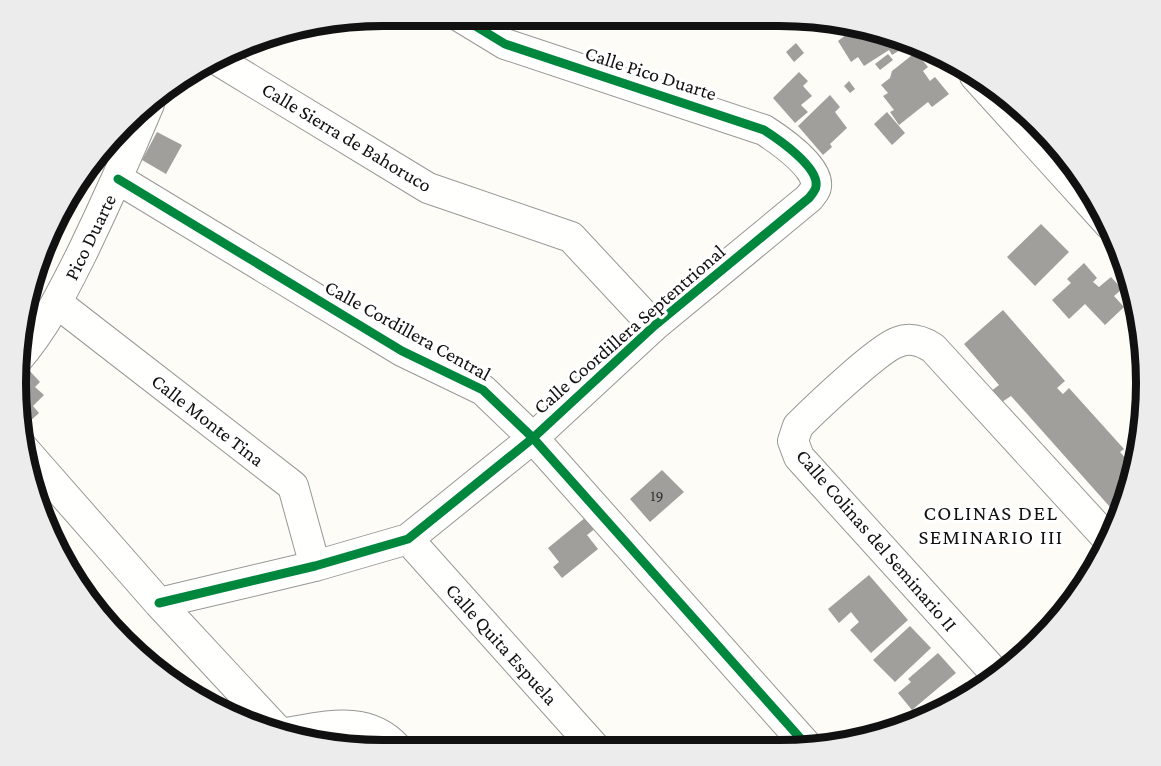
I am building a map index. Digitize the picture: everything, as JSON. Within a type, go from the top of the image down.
[{"type":"street","name":"Calle Pico Duarte","points":[[475,26],[505,44],[764,130],[784,143],[801,159],[817,183]]},
{"type":"street","name":"Calle Sierra de Bahoruco","points":[[223,63],[428,188],[571,237],[654,326]]},
{"type":"street","points":[[996,99],[1081,193]]},
{"type":"street","name":"Pico Duarte","points":[[27,348],[36,339],[57,303],[118,179],[144,117]]},
{"type":"street","name":"Calle Cordillera Central","points":[[118,179],[402,351],[483,390],[533,438],[802,740]]},
{"type":"street","name":"Calle Coordillera Septentrional","points":[[159,603],[315,566],[408,539],[533,438],[654,326],[809,198],[817,183]]},
{"type":"street","name":"Calle Monte Tina","points":[[57,303],[293,486],[315,566]]},
{"type":"street","name":"Calle Colinas del Seminario II","points":[[992,670],[799,457],[793,441],[798,426],[888,346],[912,339],[923,342],[933,348],[1102,533]]},
{"type":"street","points":[[34,461],[159,603],[270,723]]},
{"type":"street","name":"Calle Quita Espuela","points":[[408,539],[588,740]]},
{"type":"street","points":[[301,731],[345,724],[372,728],[387,740]]},
{"type":"building","points":[[846,32],[903,48],[892,55],[889,50],[864,66],[858,57],[851,62],[838,41],[847,34]]},
{"type":"building","points":[[796,43],[804,53],[794,62],[786,52]]},
{"type":"building","points":[[915,53],[928,67],[923,71],[930,81],[935,77],[949,94],[932,107],[928,102],[899,125],[890,112],[894,110],[883,96],[888,93],[881,85],[890,78],[892,71]]},
{"type":"building","points":[[888,54],[893,60],[880,70],[875,64]]},
{"type":"building","points":[[799,72],[808,81],[803,86],[812,96],[801,105],[808,112],[795,123],[773,98]]},
{"type":"building","points":[[849,81],[855,89],[850,93],[844,86]]},
{"type":"building","points":[[830,95],[840,107],[835,112],[847,128],[830,144],[832,147],[823,155],[798,126]]},
{"type":"building","points":[[887,112],[905,133],[892,145],[874,124]]},
{"type":"building","points":[[157,132],[182,145],[166,174],[142,160]]},
{"type":"building","points":[[1041,224],[1069,252],[1035,286],[1007,257]]},
{"type":"building","points":[[1084,263],[1097,278],[1093,282],[1099,287],[1111,277],[1122,289],[1114,296],[1124,307],[1105,325],[1085,304],[1069,319],[1052,300],[1071,283],[1067,279]]},
{"type":"building","points":[[1003,310],[1065,381],[1057,388],[1063,394],[1069,388],[1124,449],[1120,452],[1127,460],[1123,466],[1125,468],[1112,510],[1011,396],[999,404],[990,392],[999,385],[964,344]]},
{"type":"building","points":[[26,369],[40,382],[35,387],[44,395],[33,406],[39,413],[28,423],[26,406]]},
{"type":"building","points":[[662,470],[684,492],[650,522],[630,499]]},
{"type":"building","points":[[586,517],[596,528],[587,535],[598,549],[562,578],[553,567],[559,562],[548,548]]},
{"type":"building","points":[[869,575],[908,620],[871,653],[850,630],[859,622],[851,612],[839,623],[828,609]]},
{"type":"building","points":[[910,626],[931,648],[895,682],[873,660]]},
{"type":"building","points":[[938,653],[956,673],[912,710],[898,693],[911,682],[908,679]]},
{"type":"building","points":[[966,682],[969,685],[957,693],[945,699]]},
{"type":"cycle path","points":[[159,603],[315,566],[408,539],[533,438],[654,326],[809,198],[815,189],[815,179],[805,162],[764,130],[505,44],[475,26]]},
{"type":"cycle path","points":[[118,179],[402,351],[483,390],[533,438],[802,740]]},
{"type":"district","name":"COLINAS DEL SEMINARIO III","points":[[991,525]]}]
